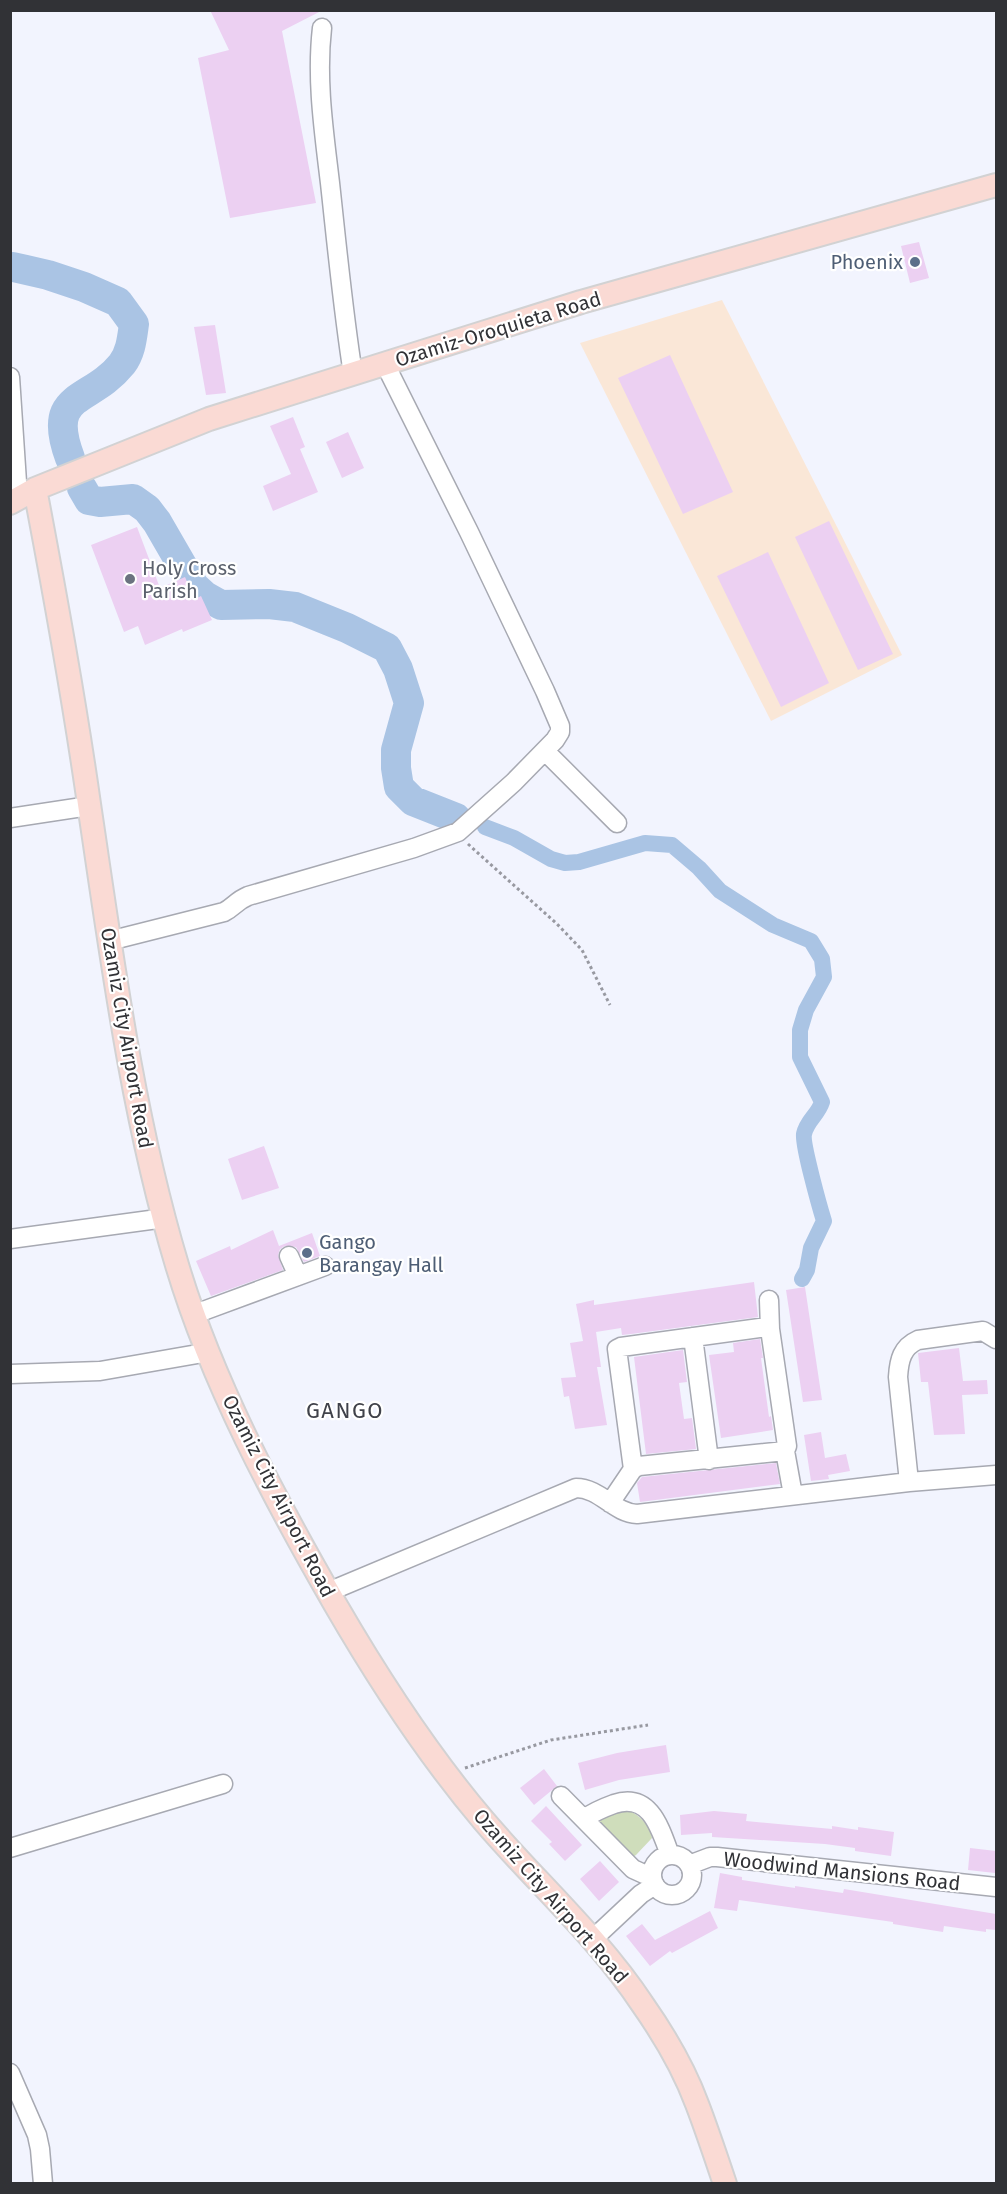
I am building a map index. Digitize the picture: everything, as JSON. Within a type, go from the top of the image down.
[{"type":"main road","name":"Ozamiz-Oroquieta Road","points":[[21,496],[209,419],[581,302],[996,185]]},
{"type":"main road","name":"Ozamiz City Airport Road","points":[[21,496],[73,695],[119,1004],[145,1142],[177,1266],[209,1352],[250,1448],[328,1592],[409,1724],[485,1822],[593,1939],[643,2003],[668,2043],[696,2100],[725,2184]]},
{"type":"street","points":[[322,28],[318,61],[322,111],[353,374]]},
{"type":"street","points":[[109,941],[224,912],[230,909],[236,901],[248,896],[414,848],[456,832],[483,811],[545,751],[560,732],[560,726],[469,532],[385,364]]},
{"type":"street","points":[[10,377],[21,496]]},
{"type":"street","points":[[545,751],[617,823]]},
{"type":"street","points":[[10,818],[90,806]]},
{"type":"street","points":[[10,1239],[165,1218]]},
{"type":"street","points":[[289,1256],[298,1276]]},
{"type":"street","points":[[195,1314],[324,1266]]},
{"type":"street","points":[[769,1300],[770,1329],[787,1446],[785,1451],[793,1495]]},
{"type":"street","points":[[633,1470],[617,1349],[767,1327],[770,1329]]},
{"type":"street","points":[[909,1482],[898,1377],[898,1364],[903,1351],[918,1340],[972,1332],[983,1331],[996,1339]]},
{"type":"street","points":[[693,1337],[709,1460]]},
{"type":"street","points":[[10,1374],[100,1371],[209,1352]]},
{"type":"street","points":[[610,1503],[633,1470],[639,1466],[785,1451]]},
{"type":"street","points":[[328,1592],[576,1488],[590,1491],[623,1512],[637,1514],[909,1482],[996,1475]]},
{"type":"street","points":[[10,1848],[223,1784]]},
{"type":"street","points":[[561,1796],[633,1869],[654,1880]]},
{"type":"street","points":[[584,1820],[598,1810],[621,1802],[638,1803],[656,1821],[670,1855]]},
{"type":"street","points":[[670,1855],[681,1857],[689,1865],[692,1875],[690,1881],[688,1886],[679,1893],[668,1894],[658,1889],[654,1880],[657,1862],[670,1855]]},
{"type":"street","name":"Woodwind Mansions Road","points":[[689,1865],[710,1857],[717,1857],[996,1887]]},
{"type":"street","points":[[593,1939],[654,1880]]},
{"type":"street","points":[[10,2073],[37,2135],[42,2184]]},
{"type":"path","points":[[456,832],[572,939],[586,957],[610,1005]]},
{"type":"path","points":[[446,1774],[537,1744],[648,1725]]},
{"type":"shaded area","points":[[722,300],[902,655],[771,721],[580,343]]},
{"type":"green space","points":[[629,1810],[647,1825],[652,1838],[631,1858],[599,1823],[602,1818]]},
{"type":"building","points":[[210,10],[323,10],[282,31],[316,203],[230,218],[198,58],[229,50]]},
{"type":"building","name":"Phoenix","points":[[919,242],[929,278],[910,283],[901,246]]},
{"type":"building","points":[[215,325],[226,393],[206,395],[194,327]]},
{"type":"building","points":[[670,355],[733,492],[683,514],[618,378]]},
{"type":"building","points":[[293,417],[305,447],[300,449],[318,492],[273,511],[263,486],[291,474],[270,426]]},
{"type":"building","points":[[348,432],[364,468],[342,478],[326,442]]},
{"type":"building","points":[[829,521],[893,654],[858,670],[795,537]]},
{"type":"building","name":"Holy Cross Parish","points":[[137,527],[160,588],[185,577],[195,599],[201,596],[212,620],[183,632],[182,629],[145,645],[138,626],[124,632],[91,545]]},
{"type":"building","points":[[768,552],[829,683],[781,707],[717,576]]},
{"type":"building","points":[[264,1146],[279,1188],[242,1200],[228,1159]]},
{"type":"building","points":[[273,1230],[279,1246],[312,1233],[320,1256],[304,1262],[296,1247],[285,1246],[280,1249],[278,1255],[283,1270],[211,1296],[196,1261],[230,1246],[231,1250]]},
{"type":"building","points":[[754,1282],[758,1317],[622,1335],[621,1328],[596,1332],[601,1367],[597,1367],[607,1425],[575,1429],[569,1396],[564,1397],[561,1378],[576,1377],[570,1343],[583,1341],[576,1304],[594,1300],[594,1305]]},
{"type":"building","points":[[805,1287],[822,1400],[803,1402],[786,1290]]},
{"type":"building","points":[[760,1339],[769,1417],[771,1416],[773,1430],[721,1438],[709,1355],[734,1352],[733,1343]]},
{"type":"building","points":[[959,1348],[963,1381],[987,1380],[988,1394],[962,1395],[965,1434],[934,1435],[928,1382],[921,1382],[918,1353]]},
{"type":"building","points":[[683,1350],[687,1382],[679,1383],[684,1419],[692,1418],[696,1449],[646,1454],[634,1357]]},
{"type":"building","points":[[821,1432],[825,1458],[846,1454],[850,1471],[828,1475],[829,1479],[811,1481],[804,1435]]},
{"type":"building","points":[[776,1463],[780,1484],[640,1502],[637,1483],[642,1477]]},
{"type":"building","points":[[666,1745],[670,1772],[619,1780],[585,1790],[578,1763],[617,1753]]},
{"type":"building","points":[[544,1769],[557,1786],[534,1805],[520,1788]]},
{"type":"building","points":[[546,1806],[582,1845],[565,1861],[549,1844],[552,1842],[531,1821]]},
{"type":"building","points":[[714,1811],[747,1814],[746,1821],[832,1829],[832,1826],[858,1830],[858,1827],[894,1832],[891,1856],[825,1844],[712,1837],[712,1833],[681,1835],[680,1815]]},
{"type":"building","points":[[970,1848],[996,1851],[995,1873],[968,1870]]},
{"type":"building","points":[[600,1861],[619,1882],[599,1901],[580,1879]]},
{"type":"building","points":[[720,1873],[742,1877],[742,1880],[795,1888],[795,1886],[843,1893],[844,1889],[996,1914],[996,1930],[986,1929],[986,1932],[944,1926],[943,1932],[893,1924],[893,1922],[739,1900],[737,1911],[714,1908]]},
{"type":"building","points":[[710,1911],[718,1928],[672,1953],[670,1951],[650,1966],[626,1936],[642,1924],[655,1940]]},
{"type":"waterway","points":[[13,267],[48,275],[118,302],[134,324],[132,340],[122,364],[110,377],[67,409],[63,421],[64,436],[70,458]]},
{"type":"waterway","points":[[82,488],[89,500],[100,502],[133,499],[147,509],[194,586],[205,596],[221,605],[269,604],[295,607],[347,628],[387,648],[398,669],[409,703],[396,750],[399,787],[413,801],[456,818]]},
{"type":"waterway","points":[[485,827],[514,838],[551,859],[565,863],[579,862],[645,843],[672,845],[699,868],[720,891],[773,925],[811,941],[822,959],[824,977],[806,1010],[800,1030],[800,1057],[822,1102],[808,1125],[804,1140],[824,1221],[811,1248],[807,1270],[802,1279]]},
{"type":"place","name":"Phoenix","points":[[915,262]]},
{"type":"place","name":"Holy Cross Parish","points":[[130,579]]},
{"type":"place","name":"Gango Barangay Hall","points":[[307,1253]]},
{"type":"district","name":"GANGO","points":[[345,1410]]}]
